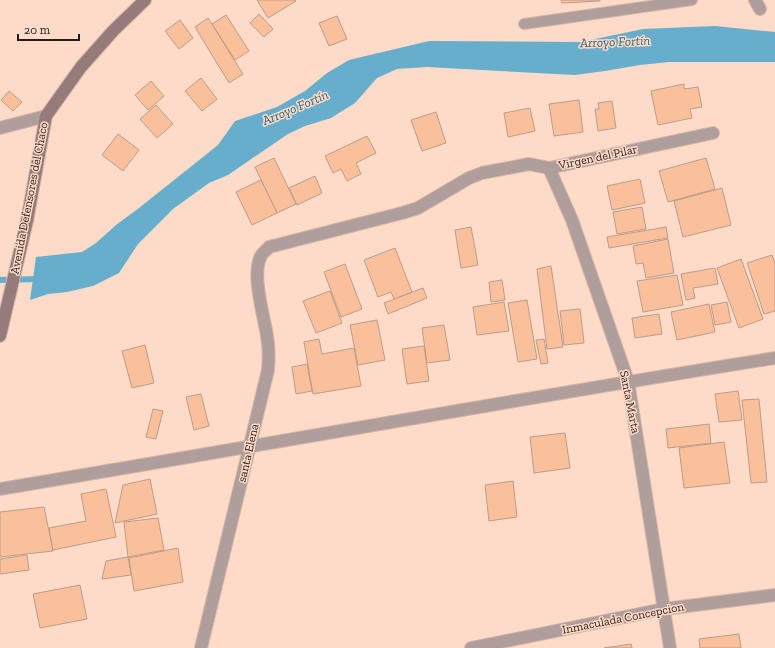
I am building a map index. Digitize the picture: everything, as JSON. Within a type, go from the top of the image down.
[{"type":"main road","name":"Avenida Defensores del Chaco","points":[[0,336],[27,221],[46,116],[81,67],[113,31],[146,0]]},
{"type":"street","points":[[0,128],[46,116]]},
{"type":"street","name":"Virgen del Pilar","points":[[260,256],[269,247],[418,208],[469,178],[482,173],[529,164],[549,168],[713,133]]},
{"type":"street","name":"Santa Marta","points":[[549,168],[572,220],[628,381],[670,648]]},
{"type":"street","name":"santa Elena","points":[[201,648],[268,370],[268,336],[258,292],[257,270],[260,256]]},
{"type":"street","points":[[0,489],[250,448],[628,381],[775,358]]},
{"type":"street","name":"Inmaculada Concepcion","points":[[471,648],[664,609],[775,594]]},
{"type":"lane","points":[[524,24],[692,0]]},
{"type":"water","points":[[715,26],[775,32],[775,62],[669,62],[575,75],[427,67],[397,69],[377,78],[355,103],[331,118],[305,126],[288,134],[228,175],[209,183],[173,209],[138,244],[119,273],[93,286],[67,292],[48,294],[30,300],[36,257],[82,252],[96,243],[116,225],[218,145],[235,121],[277,107],[305,91],[327,73],[349,60],[429,41],[581,42],[643,29]]},
{"type":"building","points":[[257,0],[295,0],[296,1],[268,18]]},
{"type":"building","points":[[561,0],[600,0],[600,1],[562,3]]},
{"type":"building","points":[[259,14],[273,29],[264,37],[250,23]]},
{"type":"building","points":[[226,15],[249,51],[235,60],[212,24]]},
{"type":"building","points":[[337,16],[347,39],[329,46],[319,23]]},
{"type":"building","points":[[208,18],[243,74],[229,83],[195,27]]},
{"type":"building","points":[[180,20],[193,38],[179,49],[165,31]]},
{"type":"building","points":[[201,78],[217,99],[202,111],[185,91]]},
{"type":"building","points":[[151,81],[164,96],[148,110],[135,95]]},
{"type":"building","points":[[684,84],[684,89],[698,87],[702,107],[690,109],[692,118],[658,125],[651,91]]},
{"type":"building","points":[[9,91],[22,102],[13,111],[1,100]]},
{"type":"building","points":[[579,100],[583,132],[554,136],[549,104]]},
{"type":"building","points":[[612,101],[616,128],[598,131],[595,109],[599,109],[598,103]]},
{"type":"building","points":[[156,105],[173,124],[157,138],[140,119]]},
{"type":"building","points":[[530,108],[535,131],[508,137],[504,113]]},
{"type":"building","points":[[436,112],[446,143],[422,151],[411,120]]},
{"type":"building","points":[[118,134],[139,150],[123,171],[102,155]]},
{"type":"building","points":[[367,136],[376,153],[356,163],[361,174],[347,181],[341,169],[333,173],[325,156]]},
{"type":"building","points":[[274,158],[296,204],[277,213],[255,167]]},
{"type":"building","points":[[706,158],[715,189],[668,202],[659,171]]},
{"type":"building","points":[[315,176],[322,193],[297,205],[289,188]]},
{"type":"building","points":[[640,179],[645,203],[612,210],[607,186]]},
{"type":"building","points":[[261,180],[277,213],[252,225],[236,192]]},
{"type":"building","points":[[722,188],[731,225],[683,237],[674,201]]},
{"type":"building","points":[[642,207],[646,229],[617,234],[613,212]]},
{"type":"building","points":[[471,227],[478,265],[461,268],[455,230]]},
{"type":"building","points":[[666,227],[668,238],[609,248],[607,237]]},
{"type":"building","points":[[668,239],[674,273],[646,278],[643,263],[636,264],[633,246]]},
{"type":"building","points":[[395,248],[412,292],[394,299],[391,292],[378,297],[364,260]]},
{"type":"building","points":[[772,255],[775,263],[775,311],[764,314],[747,263]]},
{"type":"building","points":[[741,259],[763,319],[739,328],[717,268]]},
{"type":"building","points":[[345,264],[362,309],[341,317],[324,272]]},
{"type":"building","points":[[551,266],[563,347],[547,349],[537,269]]},
{"type":"building","points":[[715,268],[718,284],[693,288],[695,298],[686,300],[681,274]]},
{"type":"building","points":[[677,275],[683,305],[643,312],[637,281]]},
{"type":"building","points":[[502,280],[505,300],[491,302],[489,282]]},
{"type":"building","points":[[423,288],[427,298],[388,314],[384,303]]},
{"type":"building","points":[[330,291],[342,323],[316,333],[303,301]]},
{"type":"building","points":[[527,300],[537,359],[518,362],[508,303]]},
{"type":"building","points":[[504,302],[509,331],[477,335],[473,307]]},
{"type":"building","points":[[727,302],[731,322],[715,325],[711,305]]},
{"type":"building","points":[[709,304],[715,332],[677,340],[671,312]]},
{"type":"building","points":[[580,309],[584,343],[564,345],[560,311]]},
{"type":"building","points":[[659,314],[662,334],[635,338],[632,318]]},
{"type":"building","points":[[377,320],[385,360],[358,365],[350,325]]},
{"type":"building","points":[[444,325],[450,360],[427,363],[422,328]]},
{"type":"building","points":[[319,339],[322,354],[354,348],[361,386],[313,394],[304,342]]},
{"type":"building","points":[[544,339],[548,363],[541,364],[536,340]]},
{"type":"building","points":[[145,345],[154,383],[132,388],[122,351]]},
{"type":"building","points":[[424,346],[429,381],[407,384],[402,349]]},
{"type":"building","points":[[307,364],[312,391],[296,394],[292,367]]},
{"type":"building","points":[[738,391],[742,420],[719,422],[715,394]]},
{"type":"building","points":[[201,394],[209,426],[194,430],[186,397]]},
{"type":"building","points":[[759,399],[767,482],[751,483],[742,400]]},
{"type":"building","points":[[153,409],[163,411],[156,439],[146,437]]},
{"type":"building","points":[[709,424],[711,443],[668,448],[666,429]]},
{"type":"building","points":[[565,433],[570,468],[534,473],[530,437]]},
{"type":"building","points":[[724,442],[730,483],[684,488],[679,448]]},
{"type":"building","points":[[150,479],[157,514],[115,523],[123,485]]},
{"type":"building","points":[[513,481],[517,517],[489,521],[485,485]]},
{"type":"building","points":[[106,489],[116,537],[53,550],[49,528],[86,521],[81,494]]},
{"type":"building","points":[[44,507],[53,551],[0,557],[0,512]]},
{"type":"building","points":[[158,518],[164,550],[128,557],[124,522]]},
{"type":"building","points":[[178,548],[183,582],[134,591],[129,558]]},
{"type":"building","points":[[27,555],[29,570],[0,574],[0,559]]},
{"type":"building","points":[[128,557],[131,575],[102,579],[106,561]]},
{"type":"building","points":[[80,585],[87,619],[40,628],[33,594]]},
{"type":"building","points":[[739,634],[741,648],[700,648],[699,639]]},
{"type":"building","points":[[631,644],[632,648],[604,648]]},
{"type":"waterway","name":"Arroyo Fortín","points":[[0,280],[40,279]]}]
